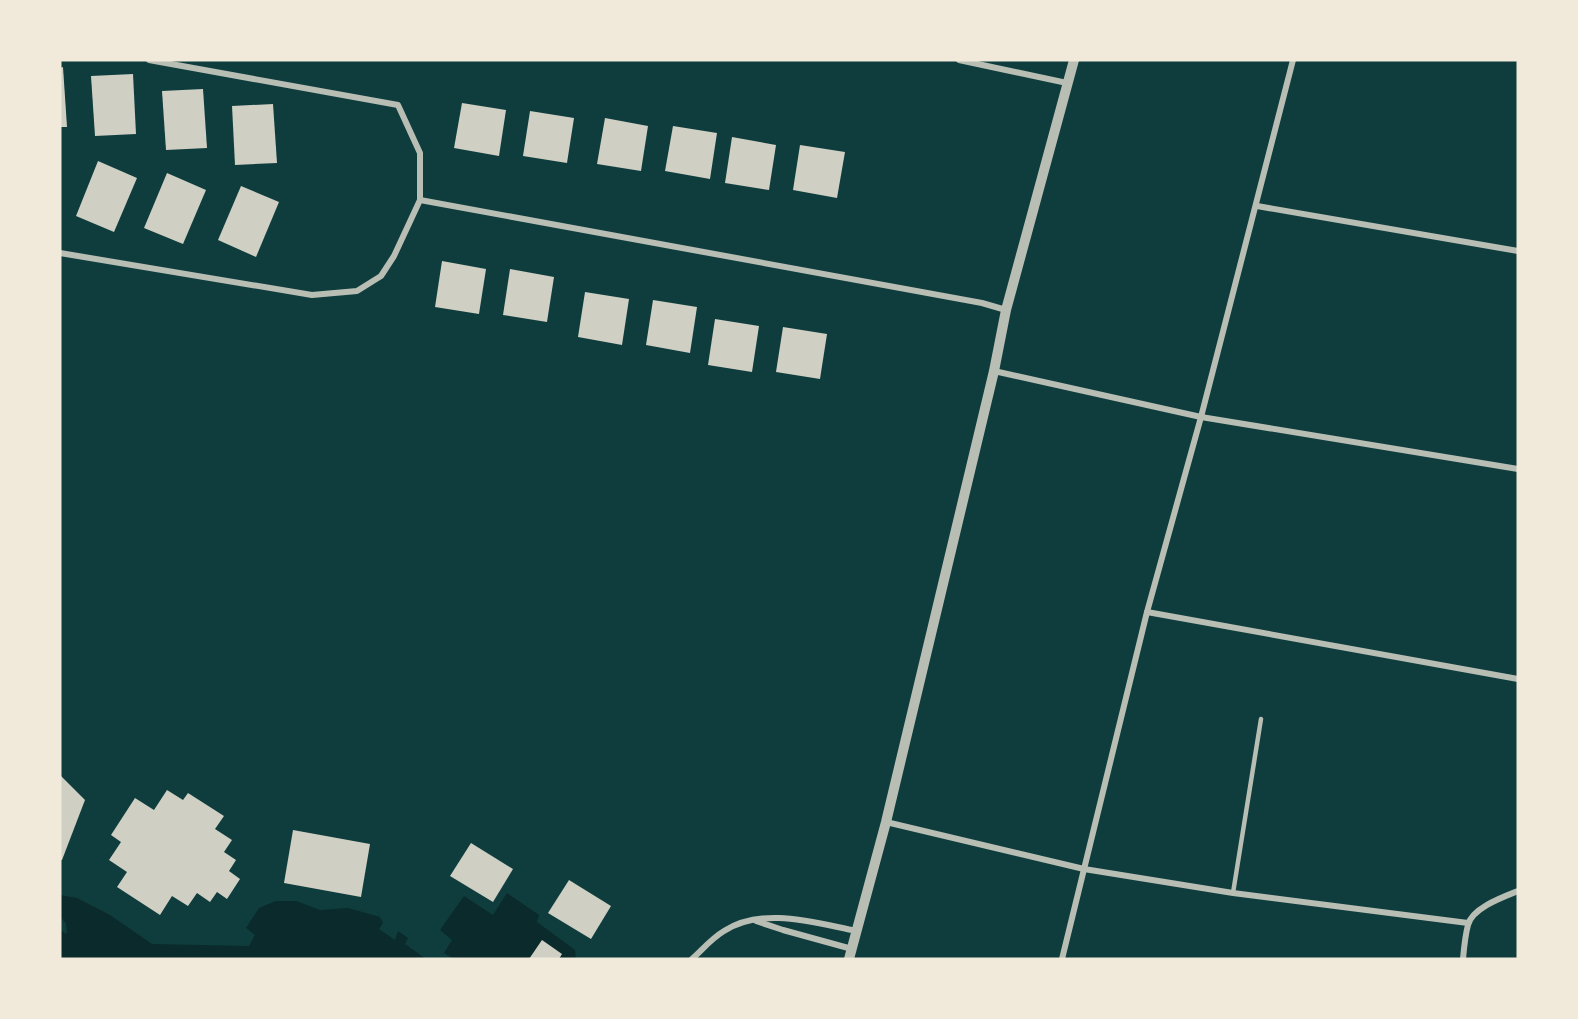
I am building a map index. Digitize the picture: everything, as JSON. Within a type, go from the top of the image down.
[{"type":"street","points":[[60,253],[312,295],[357,291],[381,276],[394,256],[420,200],[420,153],[398,105],[149,60]]},
{"type":"street","points":[[959,60],[1067,83]]},
{"type":"street","points":[[750,919],[850,954],[886,822],[994,371],[1006,310],[1074,60]]},
{"type":"street","points":[[1062,959],[1147,612],[1257,206],[1293,60]]},
{"type":"street","points":[[420,200],[982,303],[1006,310]]},
{"type":"street","points":[[1257,206],[1518,251]]},
{"type":"street","points":[[994,371],[1201,417],[1518,469]]},
{"type":"street","points":[[1147,612],[1518,679]]},
{"type":"street","points":[[886,822],[1084,869],[1233,893],[1468,923]]},
{"type":"street","points":[[1463,959],[1468,923],[1484,907],[1518,891]]},
{"type":"street","points":[[692,959],[723,931],[750,919],[785,918],[856,931]]},
{"type":"lane","points":[[1233,893],[1261,719]]},
{"type":"water","points":[[507,893],[539,915],[537,922],[575,950],[576,959],[454,959],[444,953],[452,940],[440,930],[464,896],[493,915]]},
{"type":"water","points":[[60,895],[77,898],[110,915],[152,944],[249,946],[255,935],[246,928],[259,908],[276,901],[296,901],[320,910],[348,908],[380,917],[383,923],[379,929],[395,940],[398,931],[408,938],[405,944],[426,959],[60,959],[60,930],[67,934],[66,923],[60,917]]},
{"type":"building","points":[[63,67],[67,127],[60,127],[60,68]]},
{"type":"building","points":[[133,74],[136,134],[95,136],[91,76]]},
{"type":"building","points":[[203,89],[207,148],[166,150],[162,91]]},
{"type":"building","points":[[462,103],[506,110],[499,156],[454,148]]},
{"type":"building","points":[[273,104],[277,163],[235,165],[232,106]]},
{"type":"building","points":[[530,111],[574,118],[567,163],[523,156]]},
{"type":"building","points":[[605,118],[648,126],[641,171],[597,164]]},
{"type":"building","points":[[673,126],[717,133],[710,179],[665,171]]},
{"type":"building","points":[[732,137],[776,145],[769,190],[725,183]]},
{"type":"building","points":[[800,145],[845,152],[837,198],[793,190]]},
{"type":"building","points":[[98,161],[137,178],[114,232],[76,216]]},
{"type":"building","points":[[167,173],[206,190],[183,244],[144,228]]},
{"type":"building","points":[[241,186],[279,202],[256,257],[218,240]]},
{"type":"building","points":[[442,261],[486,269],[479,314],[435,307]]},
{"type":"building","points":[[510,269],[554,277],[547,322],[503,315]]},
{"type":"building","points":[[585,292],[629,299],[622,345],[578,337]]},
{"type":"building","points":[[653,300],[697,307],[690,353],[646,345]]},
{"type":"building","points":[[715,319],[759,326],[752,372],[708,365]]},
{"type":"building","points":[[783,327],[827,334],[820,379],[776,372]]},
{"type":"building","points":[[60,775],[85,800],[62,860],[60,860]]},
{"type":"building","points":[[167,790],[183,800],[188,793],[224,816],[215,829],[232,840],[224,852],[236,860],[229,871],[240,879],[227,899],[217,892],[210,902],[197,893],[188,906],[172,896],[160,915],[117,887],[127,872],[109,860],[121,842],[111,835],[135,798],[154,810]]},
{"type":"building","points":[[293,830],[370,844],[361,897],[284,883]]},
{"type":"building","points":[[471,843],[513,869],[493,902],[450,876]]},
{"type":"building","points":[[569,880],[611,906],[591,939],[548,913]]},
{"type":"building","points":[[542,940],[562,954],[559,959],[529,959]]}]
